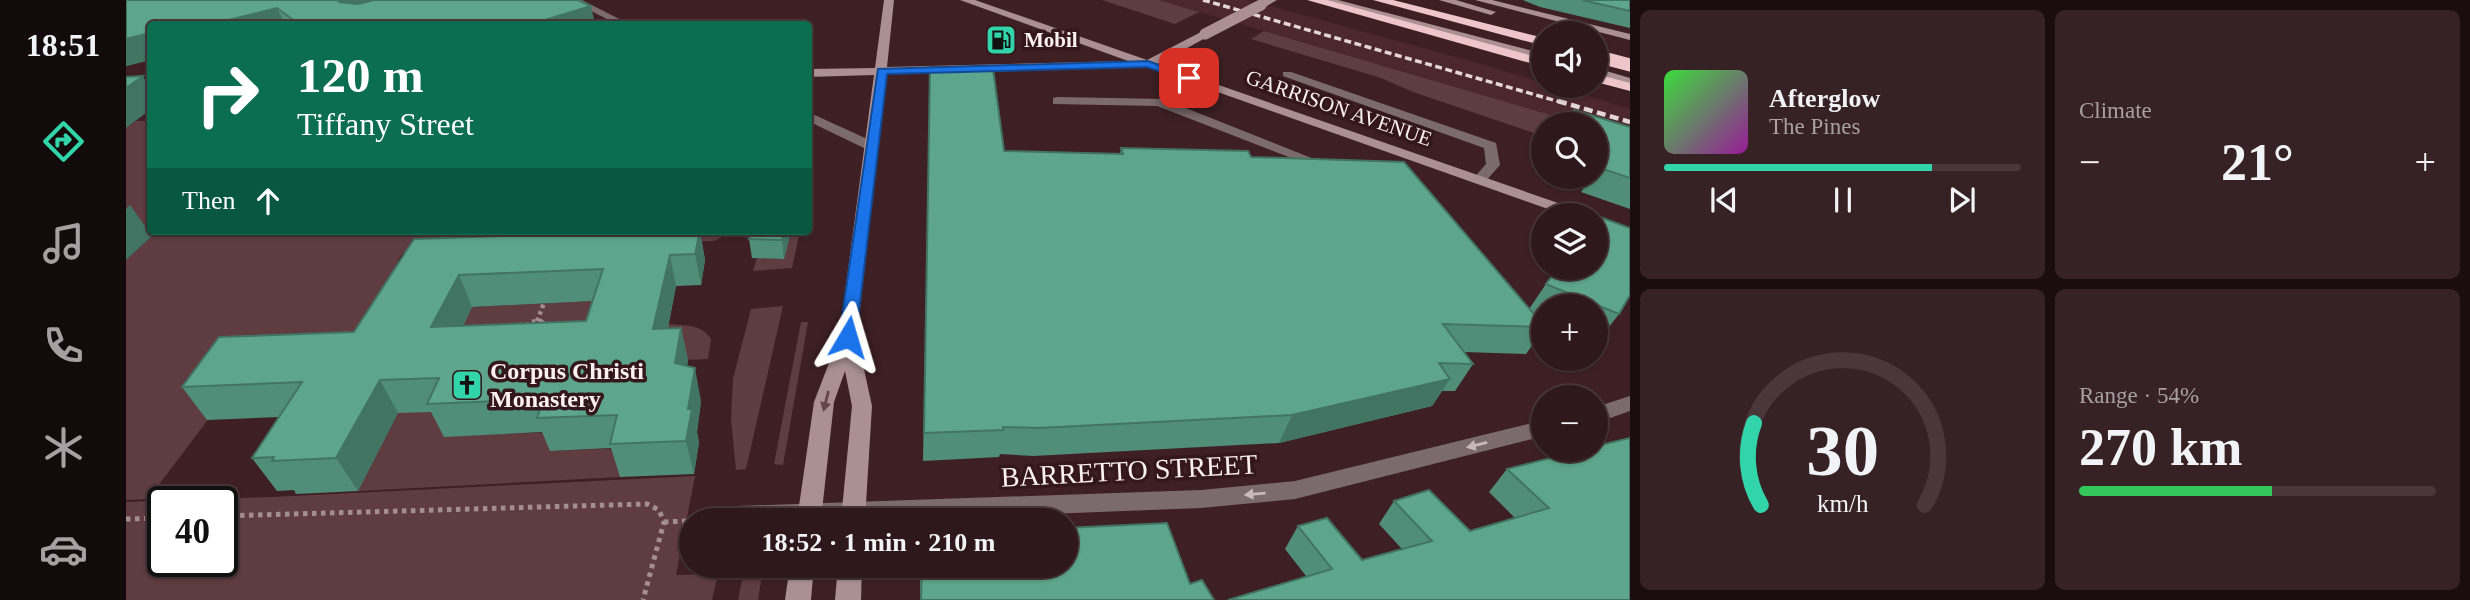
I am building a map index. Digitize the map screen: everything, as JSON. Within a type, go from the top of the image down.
[{"type":"highway","points":[[1313,0],[1531,58]]},
{"type":"highway","points":[[1379,0],[1531,39]]},
{"type":"highway","points":[[1608,60],[1628,64]]},
{"type":"highway","points":[[1608,79],[1630,87]]},
{"type":"main road","points":[[810,508],[824,402],[848,337],[889,0]]},
{"type":"main road","name":"GARRISON AVENUE","points":[[965,0],[1545,203]]},
{"type":"main road","points":[[812,73],[1148,64],[1272,0]]},
{"type":"main road","points":[[1327,0],[1531,57]]},
{"type":"main road","points":[[1391,0],[1531,38]]},
{"type":"main road","points":[[1444,0],[1531,22]]},
{"type":"main road","points":[[1480,0],[1630,37]]},
{"type":"main road","points":[[1475,40],[1531,49]]},
{"type":"main road","points":[[1608,41],[1630,47]]},
{"type":"main road","points":[[1608,77],[1630,82]]},
{"type":"main road","points":[[848,337],[862,406],[854,508]]},
{"type":"main road","points":[[798,600],[801,578]]},
{"type":"main road","points":[[848,600],[849,578]]},
{"type":"street","points":[[574,0],[618,21]]},
{"type":"street","points":[[1287,74],[1491,146],[1493,164],[1479,180]]},
{"type":"street","points":[[1057,101],[1159,102],[1337,170],[1280,167]]},
{"type":"street","points":[[812,118],[871,146]]},
{"type":"street","points":[[1402,166],[1423,160]]},
{"type":"street","points":[[1608,411],[1630,403]]},
{"type":"street","name":"BARRETTO STREET","points":[[1017,508],[1201,499],[1295,490],[1531,431]]},
{"type":"path","points":[[537,321],[544,303]]},
{"type":"path","points":[[510,329],[523,329],[530,322],[537,321],[544,322],[546,328]]},
{"type":"path","points":[[523,329],[524,333],[532,335],[541,333],[546,328],[557,327]]},
{"type":"path","points":[[528,346],[532,335]]},
{"type":"path","points":[[238,516],[638,503],[654,506],[663,515],[664,522],[643,600]]},
{"type":"path","points":[[126,519],[147,518]]},
{"type":"path","points":[[664,522],[679,521]]},
{"type":"shaded area","points":[[1102,0],[1159,0],[1199,12],[1175,24]]},
{"type":"shaded area","points":[[1159,0],[1248,0],[1485,65],[1531,79],[1531,98],[1594,98],[1630,109],[1630,138],[1608,129],[1608,112],[1540,112]]},
{"type":"shaded area","points":[[1264,31],[1540,112],[1531,112],[1531,132],[1413,92],[1381,78],[1251,39]]},
{"type":"shaded area","points":[[136,121],[147,121],[147,235],[727,235],[714,241],[447,247],[405,251],[399,258],[386,300],[346,365],[219,405],[158,486],[147,486],[147,499],[126,500],[126,260],[151,237],[126,237],[126,128]]},
{"type":"shaded area","points":[[738,235],[759,235],[757,241]]},
{"type":"shaded area","points":[[790,235],[799,235],[792,268],[753,271],[757,258],[783,259]]},
{"type":"shaded area","points":[[612,300],[596,353],[446,359],[472,307]]},
{"type":"shaded area","points":[[783,306],[746,469],[736,470],[731,419],[733,379],[751,309]]},
{"type":"shaded area","points":[[801,322],[808,322],[783,465],[774,464]]},
{"type":"shaded area","points":[[668,324],[692,326],[707,334],[711,339],[708,359],[661,361]]},
{"type":"shaded area","points":[[455,410],[445,436],[556,432],[550,451],[627,448],[620,477],[358,491],[398,413]]},
{"type":"shaded area","points":[[695,476],[689,508],[679,508],[679,559],[676,575],[679,575],[679,578],[717,578],[712,600],[126,600],[126,502],[147,501],[147,577],[238,577],[238,498]]},
{"type":"shaded area","points":[[742,578],[762,578],[758,600],[738,600]]},
{"type":"building","points":[[126,0],[341,0],[339,2],[358,4],[374,0],[578,0],[591,6],[542,21],[295,21],[277,8],[224,21],[147,21],[147,34],[126,39]]},
{"type":"building","points":[[1582,0],[1630,0],[1630,11]]},
{"type":"building","points":[[930,67],[993,69],[1004,151],[1123,154],[1121,148],[1248,151],[1251,157],[1404,162],[1531,311],[1531,327],[1443,324],[1473,364],[1439,363],[1450,379],[1292,415],[1039,428],[1003,427],[1003,430],[924,433]]},
{"type":"building","points":[[143,76],[126,88],[126,77]]},
{"type":"building","points":[[1608,120],[1630,127],[1630,178],[1608,171]]},
{"type":"building","points":[[1608,220],[1630,228],[1630,295],[1619,314],[1608,309],[1608,294],[1570,294],[1546,284],[1549,280],[1608,280]]},
{"type":"building","points":[[532,235],[699,235],[695,254],[670,255],[653,329],[681,328],[675,363],[695,368],[686,441],[610,444],[617,415],[537,418],[544,399],[427,404],[439,378],[380,380],[336,458],[272,461],[274,457],[252,458],[302,382],[182,387],[219,337],[354,332],[414,239]],"holes":[[[603,269],[586,321],[431,327],[459,275]]]},
{"type":"building","points":[[750,235],[783,235],[782,240],[749,239]]},
{"type":"building","points":[[1630,438],[1630,600],[1228,600],[1332,569],[1298,526],[1327,518],[1362,560],[1432,541],[1394,501],[1429,490],[1470,531],[1549,508],[1507,469],[1535,462],[1608,462],[1608,443]]},
{"type":"building","points":[[1167,523],[1190,584],[1202,580],[1214,600],[921,600],[922,578],[1078,578],[1078,527]]},
{"type":"railway","points":[[1203,0],[1564,103]]},
{"type":"railway","points":[[1558,101],[1630,122]]},
{"type":"place","name":"Mobil","points":[[1001,40]]},
{"type":"place","name":"Corpus Christi Monastery","points":[[467,385]]},
{"type":"route","points":[[848,337],[882,71],[1148,64],[1189,78]]}]
